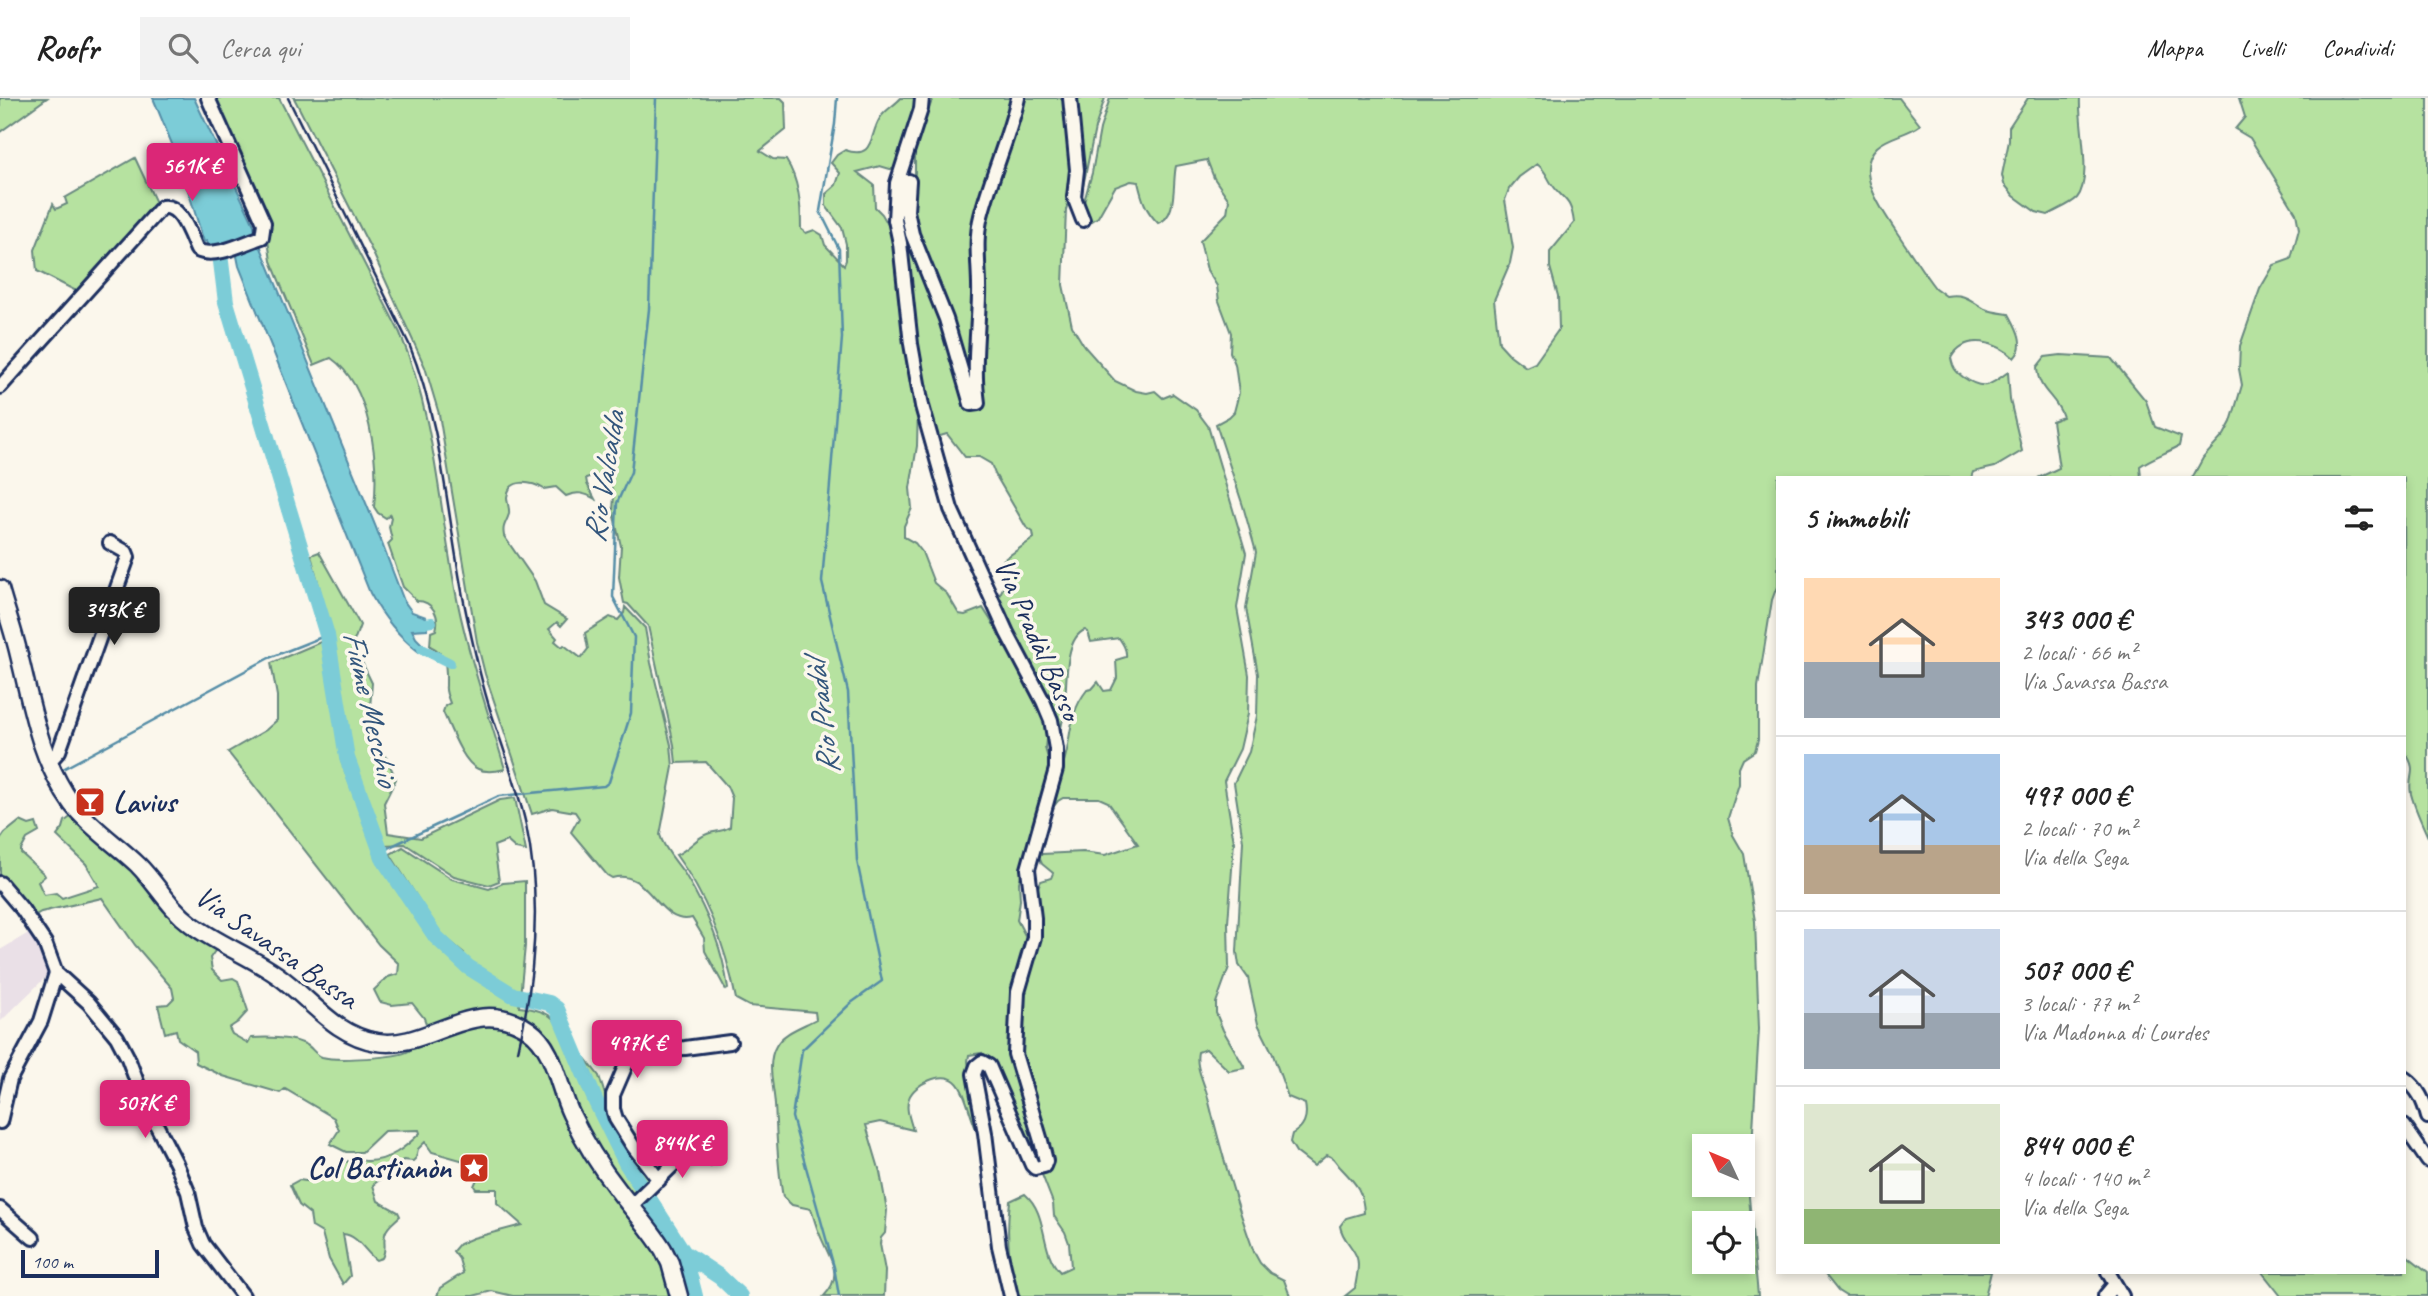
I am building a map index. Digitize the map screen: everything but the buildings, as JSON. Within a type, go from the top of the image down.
[{"type":"main road","name":"Via Savassa Bassa","points":[[0,589],[19,656],[33,721],[49,762],[72,804],[141,869],[182,917],[279,976],[347,1032],[376,1042],[400,1042],[458,1023],[491,1017],[510,1021],[533,1032],[547,1050],[574,1121],[602,1168],[635,1203]]},
{"type":"main road","points":[[635,1203],[667,1256],[679,1296]]},
{"type":"street","points":[[0,387],[162,207],[169,206],[177,211],[197,250],[207,253],[231,248],[260,237],[264,223],[208,98]]},
{"type":"street","points":[[922,98],[921,109],[897,183],[909,181],[907,211],[912,234],[946,319],[971,404],[978,403],[975,343],[980,219],[1018,98]]},
{"type":"street","points":[[1070,98],[1077,170],[1074,197],[1083,220]]},
{"type":"street","name":"Via Pradàl Basso","points":[[897,183],[895,220],[922,406],[951,509],[1007,634],[1043,701],[1051,720],[1056,748],[1056,769],[1028,869],[1034,937],[1018,992],[1015,1054],[1041,1141],[1046,1161],[1044,1166],[1035,1168],[1032,1165],[989,1066],[982,1062],[976,1066],[974,1074],[985,1133],[999,1246],[1010,1296]]},
{"type":"street","points":[[49,762],[59,751],[128,557],[126,552],[110,543]]},
{"type":"street","points":[[0,883],[45,943],[56,973],[89,1003],[117,1037],[144,1101],[180,1173],[203,1244],[243,1296]]},
{"type":"street","points":[[0,1122],[10,1079],[41,1021],[56,973]]},
{"type":"street","points":[[656,1183],[616,1119],[613,1109],[613,1095],[629,1058],[638,1051],[649,1049],[685,1048],[730,1042]]},
{"type":"street","points":[[0,1066],[15,1066]]},
{"type":"street","points":[[2406,1079],[2413,1084],[2424,1100],[2428,1117]]},
{"type":"street","points":[[2406,1129],[2428,1161]]},
{"type":"street","points":[[635,1203],[678,1160],[692,1154],[708,1158]]},
{"type":"street","points":[[0,1209],[33,1238]]},
{"type":"street","points":[[2105,1296],[2112,1278]]},
{"type":"street","points":[[2112,1278],[2122,1296]]},
{"type":"shaded area","points":[[32,931],[52,971],[1,1021],[0,950]]},
{"type":"green space","points":[[0,98],[47,98],[0,132]]},
{"type":"green space","points":[[213,98],[279,98],[400,333],[428,425],[464,630],[505,769],[484,771],[472,765],[458,744],[443,712],[445,706],[450,703],[446,690],[445,662],[440,653],[430,646],[431,632],[436,630],[437,625],[436,615],[431,606],[417,601],[403,587],[388,544],[392,540],[390,515],[386,518],[374,507],[373,447],[364,406],[345,371],[331,358],[314,365],[271,261],[267,233]]},
{"type":"green space","points":[[294,98],[781,98],[785,102],[786,130],[760,151],[773,159],[786,160],[798,193],[801,229],[806,233],[814,230],[822,235],[825,245],[844,265],[846,244],[842,228],[826,206],[826,194],[836,185],[840,173],[831,163],[845,150],[862,152],[866,149],[880,118],[901,98],[920,98],[901,149],[897,169],[880,166],[857,172],[874,185],[875,207],[895,237],[918,407],[917,446],[910,488],[912,508],[904,526],[904,537],[915,543],[922,552],[934,583],[947,594],[959,614],[965,615],[983,608],[1020,666],[1048,724],[1045,748],[1051,769],[1019,882],[1017,920],[1028,941],[1011,1047],[1043,1160],[1036,1165],[984,1062],[982,1053],[969,1055],[968,1061],[977,1131],[959,1085],[943,1077],[922,1084],[909,1098],[908,1114],[913,1130],[880,1122],[866,1125],[880,1172],[887,1210],[885,1233],[880,1244],[885,1271],[884,1296],[824,1296],[834,1280],[833,1266],[811,1209],[792,1205],[783,1197],[771,1060],[779,1041],[816,1019],[815,1012],[749,1006],[736,999],[714,924],[697,888],[676,855],[703,836],[730,827],[732,798],[727,786],[706,762],[676,763],[648,626],[624,603],[619,577],[621,546],[610,484],[592,476],[586,478],[595,499],[581,493],[566,496],[556,487],[544,489],[528,483],[516,484],[512,486],[507,497],[509,512],[504,536],[535,581],[544,605],[567,619],[561,626],[557,622],[549,629],[557,638],[555,641],[562,647],[564,645],[581,658],[588,649],[585,633],[610,617],[618,620],[625,607],[645,628],[671,745],[673,767],[660,835],[707,916],[722,959],[728,989],[726,990],[705,951],[704,938],[692,918],[680,918],[670,914],[635,881],[607,875],[571,832],[579,818],[575,812],[552,808],[532,814],[485,674],[477,642],[439,414],[425,367],[373,253]]},
{"type":"green space","points":[[933,98],[1016,98],[987,186],[975,392],[917,241],[910,201],[915,173],[915,146]]},
{"type":"green space","points":[[1022,98],[1067,98],[1072,188],[1066,210],[1063,285],[1072,326],[1084,346],[1115,381],[1136,391],[1155,391],[1163,398],[1173,394],[1196,410],[1208,426],[1246,553],[1237,608],[1249,675],[1248,714],[1240,749],[1224,781],[1234,842],[1228,923],[1229,967],[1216,1003],[1216,1013],[1223,1030],[1245,1068],[1229,1071],[1206,1049],[1198,1052],[1198,1062],[1228,1174],[1254,1252],[1270,1273],[1284,1280],[1290,1296],[1017,1296],[1014,1285],[1008,1237],[1010,1201],[1025,1194],[1038,1212],[1053,1263],[1060,1272],[1071,1267],[1069,1243],[1054,1216],[1053,1203],[1041,1172],[1046,1168],[1021,1067],[1021,998],[1034,952],[1038,948],[1041,917],[1038,887],[1041,881],[1051,878],[1053,873],[1042,864],[1039,857],[1042,854],[1083,852],[1105,855],[1138,844],[1108,802],[1099,798],[1063,798],[1047,815],[1067,752],[1071,725],[1081,699],[1087,690],[1092,689],[1098,682],[1104,691],[1111,690],[1117,678],[1116,660],[1126,657],[1124,647],[1119,638],[1091,642],[1085,630],[1078,635],[1073,642],[1068,662],[1059,737],[997,600],[1004,586],[1003,560],[1034,538],[1033,532],[1026,527],[991,464],[979,457],[965,457],[947,434],[940,436],[939,445],[925,405],[901,209],[936,299],[973,407],[982,232]]},
{"type":"green space","points":[[1074,98],[1105,98],[1095,128],[1080,201]]},
{"type":"green space","points":[[1110,98],[1899,98],[1920,125],[1877,147],[1870,158],[1870,183],[1882,210],[1935,288],[1946,296],[1963,296],[1987,310],[2009,314],[2020,342],[2014,358],[1991,344],[1974,342],[1965,344],[1951,358],[1958,373],[1976,384],[1986,385],[2008,372],[2010,400],[2022,451],[1995,467],[1973,472],[1972,476],[1776,476],[1776,589],[1758,687],[1758,740],[1755,751],[1743,759],[1739,768],[1739,784],[1728,818],[1733,835],[1744,854],[1755,921],[1759,1029],[1753,1134],[1692,1134],[1692,1197],[1749,1197],[1750,1211],[1692,1211],[1692,1274],[1755,1274],[1755,1263],[1758,1296],[1345,1296],[1355,1288],[1358,1265],[1340,1226],[1346,1218],[1364,1213],[1362,1198],[1354,1182],[1333,1159],[1327,1155],[1314,1166],[1296,1152],[1290,1142],[1292,1134],[1304,1122],[1305,1104],[1288,1097],[1272,1052],[1258,1024],[1248,978],[1239,965],[1237,952],[1243,841],[1234,783],[1249,752],[1257,716],[1258,674],[1246,608],[1256,552],[1216,424],[1234,412],[1239,393],[1235,364],[1230,352],[1231,333],[1219,301],[1217,286],[1207,270],[1200,241],[1227,213],[1229,200],[1214,178],[1207,160],[1176,166],[1169,214],[1158,223],[1145,204],[1138,182],[1131,181],[1115,187],[1098,217],[1092,221],[1087,218],[1083,205],[1100,129]],"holes":[[[1537,164],[1569,204],[1574,223],[1550,252],[1550,267],[1558,296],[1559,329],[1535,363],[1526,367],[1499,343],[1494,300],[1510,263],[1513,248],[1505,200],[1509,189],[1519,177]]]},
{"type":"green space","points":[[2028,98],[2080,98],[2084,165],[2082,189],[2074,201],[2048,215],[2036,212],[2014,196],[2004,184],[2002,175],[2009,127]]},
{"type":"green space","points":[[2239,98],[2428,98],[2428,837],[2411,794],[2412,769],[2406,754],[2406,476],[2193,476],[2203,458],[2224,435],[2231,422],[2242,385],[2239,369],[2240,346],[2260,289],[2274,265],[2291,259],[2299,229],[2296,213],[2250,138],[2235,129],[2245,117]]},
{"type":"green space","points":[[135,158],[158,207],[82,294],[37,271],[35,250],[53,204],[56,209],[67,204],[65,198]]},
{"type":"green space","points":[[2061,355],[2111,358],[2146,401],[2155,427],[2181,437],[2179,446],[2140,466],[2141,476],[2042,476],[2059,468],[2052,421],[2063,417],[2040,382],[2037,367],[2045,357]]},
{"type":"green space","points":[[319,552],[360,625],[353,644],[372,683],[368,733],[387,759],[396,779],[384,803],[388,833],[421,838],[500,800],[515,798],[526,851],[516,849],[507,841],[494,846],[499,881],[489,885],[454,876],[405,844],[384,845],[351,757],[332,636],[311,555]]},
{"type":"green space","points":[[323,641],[341,761],[382,868],[435,944],[458,964],[464,953],[439,932],[390,854],[403,847],[452,879],[489,889],[503,883],[525,881],[525,946],[519,1007],[542,1012],[555,1021],[570,1057],[581,1053],[599,1076],[608,1104],[660,1174],[627,1207],[645,1229],[679,1296],[513,1296],[492,1291],[473,1296],[437,1296],[440,1288],[463,1273],[459,1259],[453,1251],[459,1244],[522,1225],[497,1203],[497,1189],[476,1189],[474,1186],[481,1170],[474,1160],[464,1161],[432,1152],[425,1142],[418,1149],[413,1161],[403,1160],[373,1185],[378,1201],[398,1212],[400,1216],[386,1231],[382,1258],[376,1260],[357,1241],[343,1234],[350,1276],[343,1284],[329,1259],[322,1233],[312,1227],[310,1214],[299,1205],[290,1185],[299,1180],[320,1181],[339,1166],[352,1160],[368,1161],[390,1156],[415,1138],[420,1133],[419,1130],[384,1131],[362,1152],[346,1152],[330,1144],[339,1130],[334,1118],[285,1089],[280,1093],[223,1076],[196,1063],[195,1051],[178,1039],[176,1030],[165,1033],[158,1005],[168,1004],[174,998],[172,988],[135,945],[102,898],[41,912],[32,917],[0,877],[0,840],[20,821],[29,825],[36,823],[39,832],[27,839],[21,853],[44,874],[38,882],[44,895],[56,893],[62,898],[99,886],[86,864],[57,836],[65,821],[72,816],[217,948],[210,958],[212,970],[222,980],[233,978],[238,981],[248,1011],[229,1028],[232,1034],[248,1043],[251,1038],[292,1040],[307,1045],[319,1056],[329,1058],[380,1057],[412,1049],[429,1032],[424,1018],[412,1003],[392,1005],[380,1002],[374,990],[388,977],[398,974],[399,964],[379,945],[228,752],[266,730],[277,720],[277,696],[271,663]]},
{"type":"green space","points":[[2406,1255],[2428,1272],[2428,1296],[2281,1296],[2264,1274],[2406,1274]]},
{"type":"green space","points":[[1825,1274],[1990,1274],[1985,1296],[1846,1296],[1838,1291]]},
{"type":"water","points":[[153,98],[194,98],[254,225],[404,601],[412,612],[426,617],[427,629],[412,630],[424,646],[419,652],[391,625],[370,593],[239,266],[235,246],[209,249],[207,241],[204,242],[179,161]]},
{"type":"waterway","name":"Rio Valcalda","points":[[381,851],[499,796],[604,786],[609,782],[631,713],[634,637],[613,597],[617,503],[631,472],[649,309],[656,98]]},
{"type":"waterway","name":"Rio Pradàl","points":[[837,98],[820,211],[839,249],[842,338],[822,582],[848,692],[857,861],[882,981],[851,1003],[802,1050],[792,1117],[834,1267],[839,1296]]},
{"type":"waterway","name":"Fiume Meschio","points":[[218,238],[226,302],[327,635],[347,758],[384,860],[436,937],[468,967],[513,995],[549,1003],[557,1009],[596,1102],[626,1163],[684,1253],[720,1277],[740,1296]]},
{"type":"waterway","points":[[426,623],[432,622]]},
{"type":"waterway","points":[[61,770],[269,658],[327,635]]},
{"type":"waterway","points":[[422,649],[450,663]]},
{"type":"waterway","points":[[684,1253],[695,1296]]},
{"type":"railway","points":[[288,98],[409,344],[430,409],[474,649],[486,697],[518,795],[531,853],[534,938],[529,995],[518,1051]]},
{"type":"place","name":"Lavius","points":[[90,802]]},
{"type":"place","name":"Col Bastianòn","points":[[474,1168]]}]
